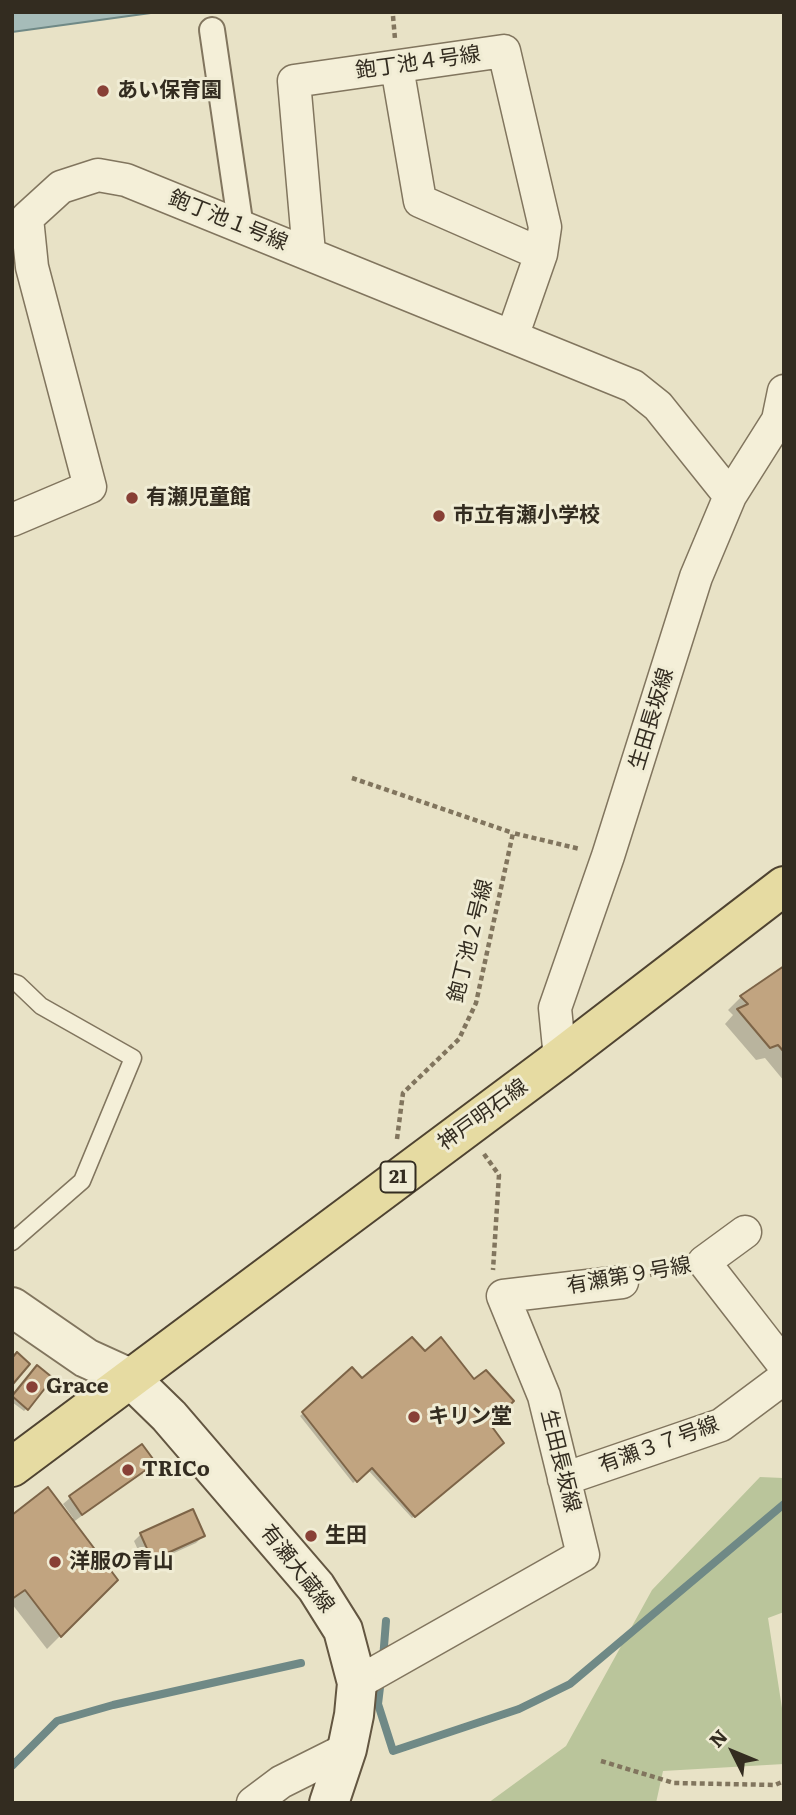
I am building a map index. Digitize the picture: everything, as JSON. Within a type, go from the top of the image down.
[{"type":"main road","name":"神戸明石線","points":[[12,1467],[560,1058],[784,886]]},
{"type":"main road","name":"有瀬大蔵線","points":[[12,1307],[86,1358],[130,1378],[169,1416],[316,1587],[343,1629],[357,1683],[347,1749],[329,1803]]},
{"type":"street","points":[[212,30],[241,229]]},
{"type":"street","name":"鉋丁池４号線","points":[[309,253],[294,81],[504,51],[545,227],[541,254],[512,337]]},
{"type":"street","points":[[397,67],[421,201],[541,254]]},
{"type":"street","name":"鉋丁池１号線","points":[[12,520],[90,487],[32,267],[27,218],[61,187],[98,175],[126,180],[241,229],[309,253],[633,386],[658,406],[730,496]]},
{"type":"street","name":"生田長坂線","points":[[560,1058],[555,1008],[608,856],[696,577],[730,496],[782,411]]},
{"type":"street","name":"有瀬第９号線","points":[[704,1262],[745,1232]]},
{"type":"street","points":[[704,1262],[784,1365]]},
{"type":"street","name":"有瀬第９号線","points":[[503,1296],[622,1282]]},
{"type":"street","name":"生田長坂線","points":[[357,1683],[583,1555],[544,1396],[503,1296]]},
{"type":"street","name":"有瀬３７号線","points":[[564,1479],[721,1425],[784,1378]]},
{"type":"street","points":[[253,1803],[281,1782],[347,1749]]},
{"type":"lane","points":[[12,982],[18,984],[41,1006],[133,1058],[82,1181],[12,1242]]},
{"type":"path","points":[[352,778],[513,833],[608,856]]},
{"type":"path","name":"鉋丁池２号線","points":[[407,1171],[397,1140],[403,1093],[459,1040],[475,1003],[513,833]]},
{"type":"path","points":[[466,1128],[499,1175],[493,1272],[503,1296]]},
{"type":"path","name":"有瀬第９号線","points":[[622,1282],[704,1262]]},
{"type":"path","points":[[601,1761],[674,1783],[775,1785],[784,1781]]},
{"type":"green space","points":[[760,1477],[783,1478],[784,1612],[768,1618],[784,1721],[784,1764],[663,1771],[656,1803],[488,1803],[566,1746],[652,1590]]},
{"type":"water","points":[[12,12],[158,12],[12,32]]},
{"type":"building","points":[[784,966],[784,1052],[778,1045],[770,1048],[737,1009],[748,1004],[740,996]]},
{"type":"building","points":[[412,1337],[425,1351],[441,1337],[474,1379],[486,1370],[514,1401],[490,1424],[504,1443],[415,1517],[372,1468],[357,1482],[302,1412],[352,1367],[362,1378]]},
{"type":"building","points":[[17,1352],[30,1364],[13,1384],[12,1358]]},
{"type":"building","points":[[37,1365],[53,1378],[28,1410],[12,1396]]},
{"type":"building","points":[[142,1444],[156,1463],[82,1515],[69,1496]]},
{"type":"building","points":[[48,1487],[118,1580],[61,1637],[25,1590],[12,1599],[12,1515]]},
{"type":"building","points":[[193,1509],[205,1536],[152,1560],[140,1533]]},
{"type":"waterway","points":[[381,1679],[378,1704],[393,1751],[519,1709],[570,1684],[784,1504]]},
{"type":"waterway","points":[[383,1659],[386,1621]]},
{"type":"waterway","points":[[12,1766],[57,1721],[113,1705],[301,1663]]},
{"type":"place","name":"あい保育園","points":[[103,91]]},
{"type":"place","name":"有瀬児童館","points":[[132,498]]},
{"type":"place","name":"市立有瀬小学校","points":[[439,516]]},
{"type":"place","name":"Grace","points":[[32,1387]]},
{"type":"place","name":"キリン堂","points":[[414,1417]]},
{"type":"place","name":"TRICo","points":[[128,1470]]},
{"type":"place","name":"生田","points":[[311,1536]]},
{"type":"place","name":"洋服の青山","points":[[55,1562]]}]
